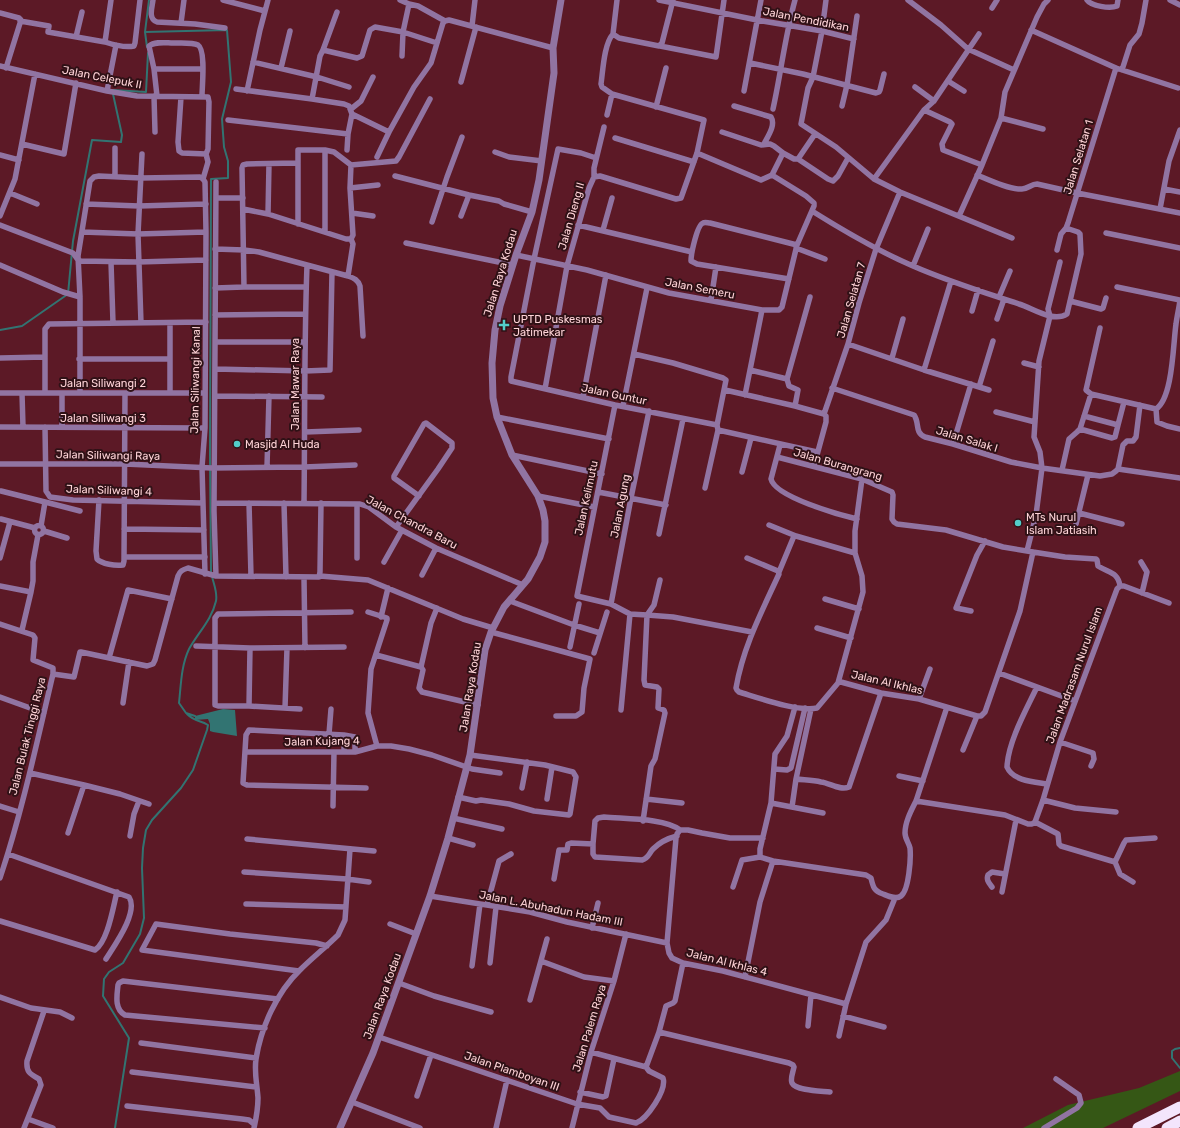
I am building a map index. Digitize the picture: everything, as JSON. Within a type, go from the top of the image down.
[{"type":"highway","points":[[1138,1128],[1180,1108]]},
{"type":"highway","points":[[1167,1128],[1180,1121]]},
{"type":"street","points":[[105,42],[112,0]]},
{"type":"street","points":[[0,13],[19,18],[20,21],[49,26],[48,32],[131,47],[134,46],[140,0]]},
{"type":"street","points":[[153,0],[151,18],[153,21],[225,28]]},
{"type":"street","points":[[181,23],[184,0]]},
{"type":"street","points":[[223,0],[265,11]]},
{"type":"street","points":[[247,91],[268,0]]},
{"type":"street","points":[[400,0],[418,6],[446,21],[450,20],[474,26],[553,48]]},
{"type":"street","points":[[461,82],[474,26],[475,0]]},
{"type":"street","name":"Jalan Raya Kodau","points":[[340,1128],[379,1037],[430,896],[448,838],[470,754],[485,650],[499,615],[523,586],[540,557],[545,542],[545,522],[538,496],[512,455],[497,417],[492,381],[493,345],[500,306],[516,255],[532,212],[539,180],[554,73],[553,48],[562,0]]},
{"type":"street","points":[[617,0],[613,34],[609,38],[606,49],[601,84],[602,87],[612,94],[656,107],[666,68]]},
{"type":"street","name":"Jalan Pendidikan","points":[[659,0],[673,1],[722,13],[822,31],[854,39]]},
{"type":"street","points":[[613,34],[619,38],[716,57],[724,0]]},
{"type":"street","points":[[744,91],[761,0]]},
{"type":"street","points":[[774,109],[782,70],[788,26],[794,0]]},
{"type":"street","points":[[826,0],[822,31],[813,77],[808,88],[801,124],[836,147],[874,179],[900,192],[1012,238]]},
{"type":"street","points":[[908,0],[941,25],[968,49],[1014,70]]},
{"type":"street","points":[[992,8],[997,0]]},
{"type":"street","points":[[958,216],[982,165],[1001,118],[1005,92],[1014,70],[1041,8],[1048,0]]},
{"type":"street","points":[[1087,0],[1090,4],[1112,8],[1116,6],[1118,0]]},
{"type":"street","name":"Jalan Selatan 1","points":[[1057,250],[1061,234],[1066,228],[1119,69],[1130,45],[1139,34],[1146,0]]},
{"type":"street","points":[[1170,0],[1180,4]]},
{"type":"street","points":[[660,46],[673,1]]},
{"type":"street","points":[[402,56],[403,32],[409,4]]},
{"type":"street","points":[[76,37],[82,12]]},
{"type":"street","points":[[312,99],[320,56],[337,12]]},
{"type":"street","points":[[842,106],[847,85],[856,16]]},
{"type":"street","points":[[3,67],[20,21]]},
{"type":"street","points":[[377,157],[388,132],[414,87],[431,63],[443,23],[446,21]]},
{"type":"street","points":[[323,50],[357,58],[362,56],[370,30],[375,27],[403,32],[437,43]]},
{"type":"street","points":[[1031,30],[1119,69],[1179,89]]},
{"type":"street","points":[[281,68],[290,31]]},
{"type":"street","points":[[874,179],[924,110],[934,101],[979,34]]},
{"type":"street","points":[[80,393],[80,297],[78,260],[89,186],[94,177],[202,178],[208,162],[206,154],[208,148],[209,102],[208,97],[202,96],[202,51],[197,44],[150,44],[149,48],[154,69],[156,96],[155,132]]},
{"type":"street","points":[[108,91],[116,45]]},
{"type":"street","points":[[253,62],[317,77],[349,87]]},
{"type":"street","points":[[750,63],[876,93],[879,92],[884,74]]},
{"type":"street","name":"Jalan Celepuk II","points":[[3,67],[108,91],[138,96],[202,96]]},
{"type":"street","points":[[154,69],[203,69]]},
{"type":"street","points":[[0,216],[15,179],[35,74]]},
{"type":"street","points":[[347,150],[351,111],[361,101],[373,77]]},
{"type":"street","points":[[948,80],[964,91]]},
{"type":"street","points":[[22,144],[64,154],[76,83]]},
{"type":"street","points":[[915,87],[934,101]]},
{"type":"street","points":[[236,90],[344,104],[351,111],[388,132]]},
{"type":"street","points":[[607,115],[612,94]]},
{"type":"street","points":[[181,97],[178,142],[179,151],[182,153],[206,154]]},
{"type":"street","points":[[298,224],[298,150],[325,150],[334,152],[351,165],[396,161],[430,99]]},
{"type":"street","points":[[734,106],[771,117],[773,125],[764,144]]},
{"type":"street","name":"Jalan Dieng II","points":[[545,389],[567,266],[588,188],[594,177],[600,176],[678,199],[683,195],[697,153],[704,120],[656,107]]},
{"type":"street","points":[[924,110],[952,124],[942,144],[943,150],[982,165]]},
{"type":"street","points":[[1001,118],[1043,129]]},
{"type":"street","points":[[228,120],[348,134]]},
{"type":"street","points":[[594,177],[596,158],[604,127]]},
{"type":"street","points":[[1160,209],[1169,161],[1180,130]]},
{"type":"street","points":[[722,132],[754,143],[774,146],[783,153],[794,159],[798,159],[833,181],[838,176],[848,158]]},
{"type":"street","points":[[798,159],[815,134]]},
{"type":"street","points":[[432,222],[462,137]]},
{"type":"street","points":[[615,138],[694,162]]},
{"type":"street","points":[[115,148],[115,176]]},
{"type":"street","points":[[534,259],[558,149],[581,153],[596,158]]},
{"type":"street","points":[[325,150],[325,232]]},
{"type":"street","points":[[495,152],[509,157],[542,162]]},
{"type":"street","points":[[697,153],[761,180],[772,175],[783,153]]},
{"type":"street","points":[[141,324],[138,234],[142,154]]},
{"type":"street","points":[[0,155],[19,160]]},
{"type":"street","points":[[244,287],[242,198],[243,165],[298,163]]},
{"type":"street","points":[[268,214],[269,164]]},
{"type":"street","points":[[348,276],[353,244],[351,240],[353,235],[350,188],[351,165]]},
{"type":"street","points":[[772,175],[811,200],[814,203],[812,211],[876,249],[951,281],[1050,316],[1066,315],[1080,254],[1080,234],[1066,228]]},
{"type":"street","points":[[977,175],[1016,189],[1026,188],[1033,184],[1037,184],[1180,213]]},
{"type":"street","points":[[395,176],[499,201],[504,204],[532,212]]},
{"type":"street","name":"Jalan Siliwangi Kanal","points":[[202,178],[205,182],[206,204],[205,428],[202,503],[206,574]]},
{"type":"street","points":[[215,576],[214,468],[216,182]]},
{"type":"street","points":[[350,188],[378,185]]},
{"type":"street","points":[[1164,189],[1180,192]]},
{"type":"street","points":[[10,192],[37,204]]},
{"type":"street","name":"Jalan Selatan 7","points":[[814,466],[826,422],[826,416],[824,414],[832,388],[848,344],[876,249],[900,192]]},
{"type":"street","points":[[461,216],[469,195]]},
{"type":"street","points":[[216,198],[242,198]]},
{"type":"street","points":[[603,230],[612,198]]},
{"type":"street","points":[[0,199],[6,202]]},
{"type":"street","points":[[86,204],[139,206],[206,204]]},
{"type":"street","points":[[243,209],[268,214],[346,240],[351,240]]},
{"type":"street","name":"Jalan Semeru","points":[[516,255],[606,275],[647,288],[774,311],[782,307],[796,246],[812,211]]},
{"type":"street","points":[[352,213],[373,216]]},
{"type":"street","points":[[789,280],[693,263],[691,261],[692,252],[699,226],[703,223],[710,223],[796,246],[825,259]]},
{"type":"street","points":[[0,225],[73,253],[78,260]]},
{"type":"street","points":[[578,225],[692,252]]},
{"type":"street","points":[[913,266],[928,229]]},
{"type":"street","points":[[82,232],[138,234],[206,232]]},
{"type":"street","points":[[1106,233],[1180,248]]},
{"type":"street","points":[[406,243],[513,265]]},
{"type":"street","points":[[215,249],[259,252],[348,276],[358,281],[360,286],[363,336]]},
{"type":"street","name":"Jalan Guntur","points":[[534,259],[511,377],[512,381],[616,405],[683,418],[751,438],[817,452]]},
{"type":"street","points":[[78,260],[111,262],[206,260]]},
{"type":"street","points":[[111,262],[113,323]]},
{"type":"street","points":[[963,750],[977,716],[981,716],[985,712],[1020,611],[1036,515],[1042,468],[1040,452],[1034,436],[1040,354],[1050,316],[1048,310],[1060,262]]},
{"type":"street","points":[[0,265],[63,292],[80,297]]},
{"type":"street","name":"Jalan Mawar Raya","points":[[304,503],[304,342],[307,265]]},
{"type":"street","points":[[711,300],[716,267]]},
{"type":"street","points":[[997,318],[1010,271]]},
{"type":"street","points":[[215,369],[304,371],[328,370],[331,368],[332,272]]},
{"type":"street","points":[[583,397],[606,275]]},
{"type":"street","points":[[924,370],[951,281]]},
{"type":"street","points":[[1117,287],[1180,300],[1170,381],[1163,400],[1156,409],[1157,422],[1180,429]]},
{"type":"street","points":[[215,288],[306,288]]},
{"type":"street","points":[[623,406],[647,288]]},
{"type":"street","points":[[972,311],[978,290]]},
{"type":"street","points":[[795,406],[798,390],[789,386],[787,379],[810,296]]},
{"type":"street","points":[[1070,301],[1101,309],[1103,308],[1106,298]]},
{"type":"street","points":[[745,395],[762,310]]},
{"type":"street","points":[[215,315],[305,314]]},
{"type":"street","points":[[892,358],[903,319]]},
{"type":"street","points":[[45,393],[46,329],[47,325],[51,323],[141,324],[206,322]]},
{"type":"street","points":[[170,323],[170,393]]},
{"type":"street","points":[[1100,328],[1086,390],[1091,394],[1156,409]]},
{"type":"street","points":[[979,387],[992,341]]},
{"type":"street","points":[[215,342],[304,342]]},
{"type":"street","points":[[848,344],[989,390]]},
{"type":"street","points":[[634,354],[673,363],[726,380],[705,488]]},
{"type":"street","points":[[0,358],[45,357]]},
{"type":"street","points":[[79,359],[170,359]]},
{"type":"street","points":[[1024,363],[1039,367]]},
{"type":"street","points":[[750,370],[787,379]]},
{"type":"street","points":[[953,444],[971,384]]},
{"type":"street","name":"Jalan Salak I","points":[[832,388],[914,415],[920,435],[1011,462],[1100,476],[1112,474],[1118,469]]},
{"type":"street","points":[[725,390],[824,414]]},
{"type":"street","name":"Jalan Siliwangi 2","points":[[0,393],[205,393]]},
{"type":"street","points":[[22,393],[23,427]]},
{"type":"street","points":[[62,393],[62,428]]},
{"type":"street","points":[[99,500],[97,559],[100,562],[117,566],[123,565],[126,393]]},
{"type":"street","points":[[1062,470],[1068,439],[1080,429],[1091,394]]},
{"type":"street","points":[[215,396],[322,396]]},
{"type":"street","points":[[267,467],[269,396]]},
{"type":"street","points":[[1080,429],[1112,438],[1115,436],[1124,402]]},
{"type":"street","name":"Jalan Kelimutu","points":[[611,604],[577,596],[616,405]]},
{"type":"street","points":[[1140,405],[1136,437],[1133,441],[1127,441],[1123,445],[1118,469],[1180,478]]},
{"type":"street","name":"Jalan Agung","points":[[611,604],[649,411]]},
{"type":"street","points":[[996,412],[1035,422]]},
{"type":"street","points":[[1084,416],[1118,425]]},
{"type":"street","points":[[497,417],[609,439]]},
{"type":"street","points":[[660,534],[683,418]]},
{"type":"street","points":[[384,562],[399,528],[418,496],[438,469],[452,446],[452,443],[430,425],[424,424],[394,476],[394,478],[418,496]]},
{"type":"street","name":"Jalan Siliwangi 3","points":[[0,427],[205,428]]},
{"type":"street","points":[[45,427],[45,464]]},
{"type":"street","points":[[305,432],[359,430]]},
{"type":"street","points":[[742,472],[751,438]]},
{"type":"street","points":[[780,445],[771,479],[772,483],[785,494],[799,501],[858,519]]},
{"type":"street","points":[[512,455],[602,474]]},
{"type":"street","name":"Jalan Burangrang","points":[[777,457],[862,479],[892,492],[892,519],[897,524],[946,530],[1003,547],[1030,552],[1065,557],[1096,559],[1098,566],[1116,575],[1120,586]]},
{"type":"street","name":"Jalan Siliwangi Raya","points":[[0,464],[125,464],[214,468],[355,465]]},
{"type":"street","name":"Jalan Siliwangi 4","points":[[45,464],[46,491],[50,497],[73,500],[202,503]]},
{"type":"street","points":[[1076,524],[1088,475]]},
{"type":"street","points":[[838,684],[859,609],[864,585],[855,553],[855,530],[858,519],[862,479]]},
{"type":"street","points":[[1,491],[80,511]]},
{"type":"street","points":[[598,492],[666,505]]},
{"type":"street","points":[[538,496],[594,507]]},
{"type":"street","points":[[0,624],[22,630],[33,581],[33,562],[45,502]]},
{"type":"street","points":[[249,502],[251,576]]},
{"type":"street","name":"Jalan Chandra Baru","points":[[214,503],[321,503],[357,504],[369,507],[399,528],[436,548],[523,586]]},
{"type":"street","points":[[284,503],[286,577]]},
{"type":"street","points":[[320,576],[321,503]]},
{"type":"street","points":[[356,558],[357,504]]},
{"type":"street","points":[[1079,513],[1122,524]]},
{"type":"street","points":[[1,519],[67,538]]},
{"type":"street","points":[[0,558],[10,522]]},
{"type":"street","points":[[769,526],[794,536],[855,553]]},
{"type":"street","points":[[124,529],[204,530]]},
{"type":"street","points":[[794,536],[752,632],[737,682],[737,690],[795,707],[808,709]]},
{"type":"street","points":[[971,611],[956,608],[974,562],[985,541]]},
{"type":"street","points":[[422,575],[436,548]]},
{"type":"street","points":[[124,557],[205,557]]},
{"type":"street","points":[[747,558],[778,570],[779,572]]},
{"type":"street","points":[[1141,562],[1147,572],[1142,593]]},
{"type":"street","points":[[53,674],[74,677],[80,652],[147,666],[153,664],[178,576],[180,571],[188,568],[215,576],[304,578],[320,576],[366,579],[492,630],[590,659],[584,688],[582,712],[576,716],[556,716]]},
{"type":"street","points":[[304,578],[305,648]]},
{"type":"street","points":[[643,821],[651,766],[656,759],[665,713],[664,710],[658,708],[660,689],[645,685],[644,680],[647,616],[654,605],[660,580]]},
{"type":"street","points":[[0,586],[31,592]]},
{"type":"street","points":[[1120,586],[1124,586],[1168,603]]},
{"type":"street","name":"Jalan Madrasam Nurul Islam","points":[[1035,822],[1060,742],[1117,589],[1120,586]]},
{"type":"street","points":[[381,616],[388,588]]},
{"type":"street","points":[[109,658],[128,590],[172,599]]},
{"type":"street","points":[[825,598],[859,609]]},
{"type":"street","points":[[510,601],[600,633]]},
{"type":"street","points":[[570,647],[579,604]]},
{"type":"street","points":[[611,604],[630,614],[673,617],[752,632]]},
{"type":"street","points":[[437,608],[431,623],[421,667],[423,671],[419,684],[421,691],[478,705]]},
{"type":"street","points":[[300,709],[215,705],[215,618],[218,614],[351,612]]},
{"type":"street","points":[[368,612],[387,618],[371,669],[368,713],[377,746]]},
{"type":"street","points":[[594,653],[607,612]]},
{"type":"street","points":[[621,710],[630,614]]},
{"type":"street","points":[[817,628],[851,638]]},
{"type":"street","name":"Jalan Bulak Tinggi Raya","points":[[0,878],[30,774],[53,674],[53,668],[32,660],[35,636],[22,630]]},
{"type":"street","points":[[196,646],[250,648],[344,647]]},
{"type":"street","points":[[249,706],[250,648]]},
{"type":"street","points":[[285,708],[286,648]]},
{"type":"street","points":[[376,655],[421,667]]},
{"type":"street","points":[[123,703],[129,662]]},
{"type":"street","points":[[919,699],[930,669]]},
{"type":"street","points":[[999,673],[1075,701]]},
{"type":"street","name":"Jalan Al Ikhlas","points":[[808,709],[817,708],[838,684],[845,682],[881,693],[919,699],[977,716]]},
{"type":"street","points":[[1037,687],[1023,716],[1007,758],[1007,767],[1012,775],[1022,779],[1047,784]]},
{"type":"street","points":[[799,780],[822,782],[840,788],[848,788],[881,693]]},
{"type":"street","points":[[0,697],[44,713]]},
{"type":"street","points":[[760,857],[760,849],[771,803],[775,754],[787,736],[795,707]]},
{"type":"street","points":[[733,887],[742,860],[760,857],[773,861],[866,875],[871,878],[876,891],[895,898],[901,896],[905,891],[910,868],[910,849],[905,834],[910,815],[923,781],[947,707]]},
{"type":"street","points":[[329,734],[331,709]]},
{"type":"street","points":[[774,769],[787,770],[791,768],[802,718],[808,709]]},
{"type":"street","points":[[792,807],[799,780],[808,709]]},
{"type":"street","points":[[355,752],[355,737],[329,734],[249,730],[247,733],[244,784],[366,788]]},
{"type":"street","points":[[344,735],[344,752]]},
{"type":"street","points":[[1060,742],[1093,753],[1094,759],[1091,766]]},
{"type":"street","name":"Jalan Kujang 4","points":[[246,752],[355,752],[377,746],[410,749],[432,754],[467,767],[500,773]]},
{"type":"street","points":[[333,806],[334,752]]},
{"type":"street","points":[[458,797],[476,801],[481,800],[509,804],[540,812],[569,815],[575,775],[572,772],[528,762],[470,754]]},
{"type":"street","points":[[522,788],[528,762]]},
{"type":"street","points":[[547,799],[552,767]]},
{"type":"street","points":[[30,774],[120,794],[149,804]]},
{"type":"street","points":[[899,776],[923,781]]},
{"type":"street","points":[[68,833],[84,785]]},
{"type":"street","points":[[646,799],[682,803]]},
{"type":"street","points":[[1043,800],[1075,808],[1116,812]]},
{"type":"street","points":[[130,836],[134,814],[139,801]]},
{"type":"street","points":[[916,801],[1005,815],[1028,824],[1035,822],[1058,834],[1061,846],[1115,862]]},
{"type":"street","points":[[771,803],[823,813]]},
{"type":"street","points":[[0,806],[19,812]]},
{"type":"street","points":[[677,836],[669,838],[654,848],[646,859],[642,860],[595,857],[594,854],[593,844],[595,821],[598,818],[604,817],[665,823],[680,830],[688,830],[730,838],[763,838]]},
{"type":"street","points":[[453,818],[502,829]]},
{"type":"street","points":[[1002,892],[1016,820]]},
{"type":"street","points":[[667,943],[677,836],[680,830]]},
{"type":"street","points":[[448,838],[473,845]]},
{"type":"street","points":[[1133,882],[1120,874],[1115,862],[1124,843],[1126,840],[1155,838]]},
{"type":"street","points":[[247,839],[374,851]]},
{"type":"street","points":[[554,879],[558,850],[567,850],[568,844],[571,843],[593,844]]},
{"type":"street","points":[[254,1126],[258,1099],[255,1074],[256,1058],[265,1028],[278,998],[299,971],[338,935],[342,928],[345,920],[350,849]]},
{"type":"street","points":[[8,854],[129,897],[131,905],[127,925],[106,959]]},
{"type":"street","points":[[487,905],[499,861],[511,854]]},
{"type":"street","points":[[745,977],[760,902],[773,861]]},
{"type":"street","points":[[244,872],[347,879],[369,882]]},
{"type":"street","points":[[992,887],[988,882],[988,875],[992,872],[1006,874]]},
{"type":"street","points":[[0,921],[95,950],[99,946],[105,934],[117,892]]},
{"type":"street","name":"Jalan L. Abuhadun Hadam III","points":[[430,896],[530,912],[592,928],[667,943]]},
{"type":"street","points":[[839,1036],[846,1004],[866,942],[886,920],[895,898]]},
{"type":"street","points":[[592,928],[598,903]]},
{"type":"street","points":[[246,904],[346,908]]},
{"type":"street","points":[[472,966],[480,904]]},
{"type":"street","points":[[490,963],[496,907]]},
{"type":"street","points":[[299,971],[142,950],[156,924],[230,934],[316,943],[327,946]]},
{"type":"street","points":[[390,924],[416,934]]},
{"type":"street","name":"Jalan Palem Raya","points":[[572,1128],[591,1052],[614,981],[626,934]]},
{"type":"street","points":[[530,1000],[546,939]]},
{"type":"street","name":"Jalan Al Ikhlas 4","points":[[667,943],[669,954],[672,958],[683,963],[745,977],[846,1004]]},
{"type":"street","points":[[541,961],[584,977],[614,981]]},
{"type":"street","points":[[646,1067],[659,1032],[666,1006],[675,1001],[683,963]]},
{"type":"street","points":[[265,1028],[125,1015],[119,1009],[117,1003],[118,985],[123,981],[278,998]]},
{"type":"street","points":[[399,983],[434,996],[491,1012]]},
{"type":"street","points":[[808,1026],[811,995]]},
{"type":"street","points":[[0,997],[31,1008],[60,1012],[72,1018]]},
{"type":"street","points":[[24,1128],[41,1083],[39,1079],[28,1072],[27,1061],[44,1011]]},
{"type":"street","points":[[843,1016],[884,1027]]},
{"type":"street","points":[[659,1032],[789,1063],[794,1067],[792,1083],[795,1086],[830,1092]]},
{"type":"street","name":"Jalan Plamboyan III","points":[[379,1037],[577,1104],[600,1108],[609,1117],[636,1126]]},
{"type":"street","points":[[141,1043],[256,1058]]},
{"type":"street","points":[[591,1052],[646,1067],[649,1071],[663,1078],[664,1083],[662,1090],[651,1109],[636,1126]]},
{"type":"street","points":[[417,1096],[432,1055]]},
{"type":"street","points":[[580,1092],[603,1097],[606,1096],[614,1059]]},
{"type":"street","points":[[132,1072],[256,1087]]},
{"type":"street","points":[[1044,1128],[1076,1108],[1081,1103],[1079,1095],[1056,1079]]},
{"type":"street","points":[[496,1128],[507,1080]]},
{"type":"street","points":[[352,1102],[420,1128]]},
{"type":"street","points":[[127,1106],[249,1120],[254,1126]]},
{"type":"street","points":[[28,1120],[53,1128]]},
{"type":"green space","points":[[1180,1071],[1180,1091],[1103,1128],[1023,1128],[1068,1105],[1139,1088]]},
{"type":"water","points":[[223,709],[235,710],[237,736],[210,731],[208,719],[195,720],[195,716]]},
{"type":"waterway","points":[[147,47],[145,32],[149,0]]},
{"type":"waterway","points":[[145,32],[227,30],[231,82],[222,119],[224,147],[228,161],[228,178],[211,179],[211,571],[216,590],[216,601],[211,614],[186,655],[179,703],[186,713],[195,716]]},
{"type":"waterway","points":[[113,90],[146,92],[148,53]]},
{"type":"waterway","points":[[0,330],[22,326],[68,294],[73,241],[92,140],[121,142],[122,135],[113,94]]},
{"type":"waterway","points":[[115,1128],[129,1038],[103,996],[104,979],[109,972],[123,963],[140,934],[144,918],[142,868],[146,830],[152,820],[181,788],[193,770],[207,730],[208,725],[187,714]]},
{"type":"waterway","points":[[1180,1048],[1172,1051],[1172,1058],[1180,1068]]},
{"type":"place","name":"UPTD Puskesmas Jatimekar","points":[[504,325]]},
{"type":"place","name":"Masjid Al Huda","points":[[237,444]]},
{"type":"place","name":"MTs Nurul Islam Jatiasih","points":[[1018,523]]}]
